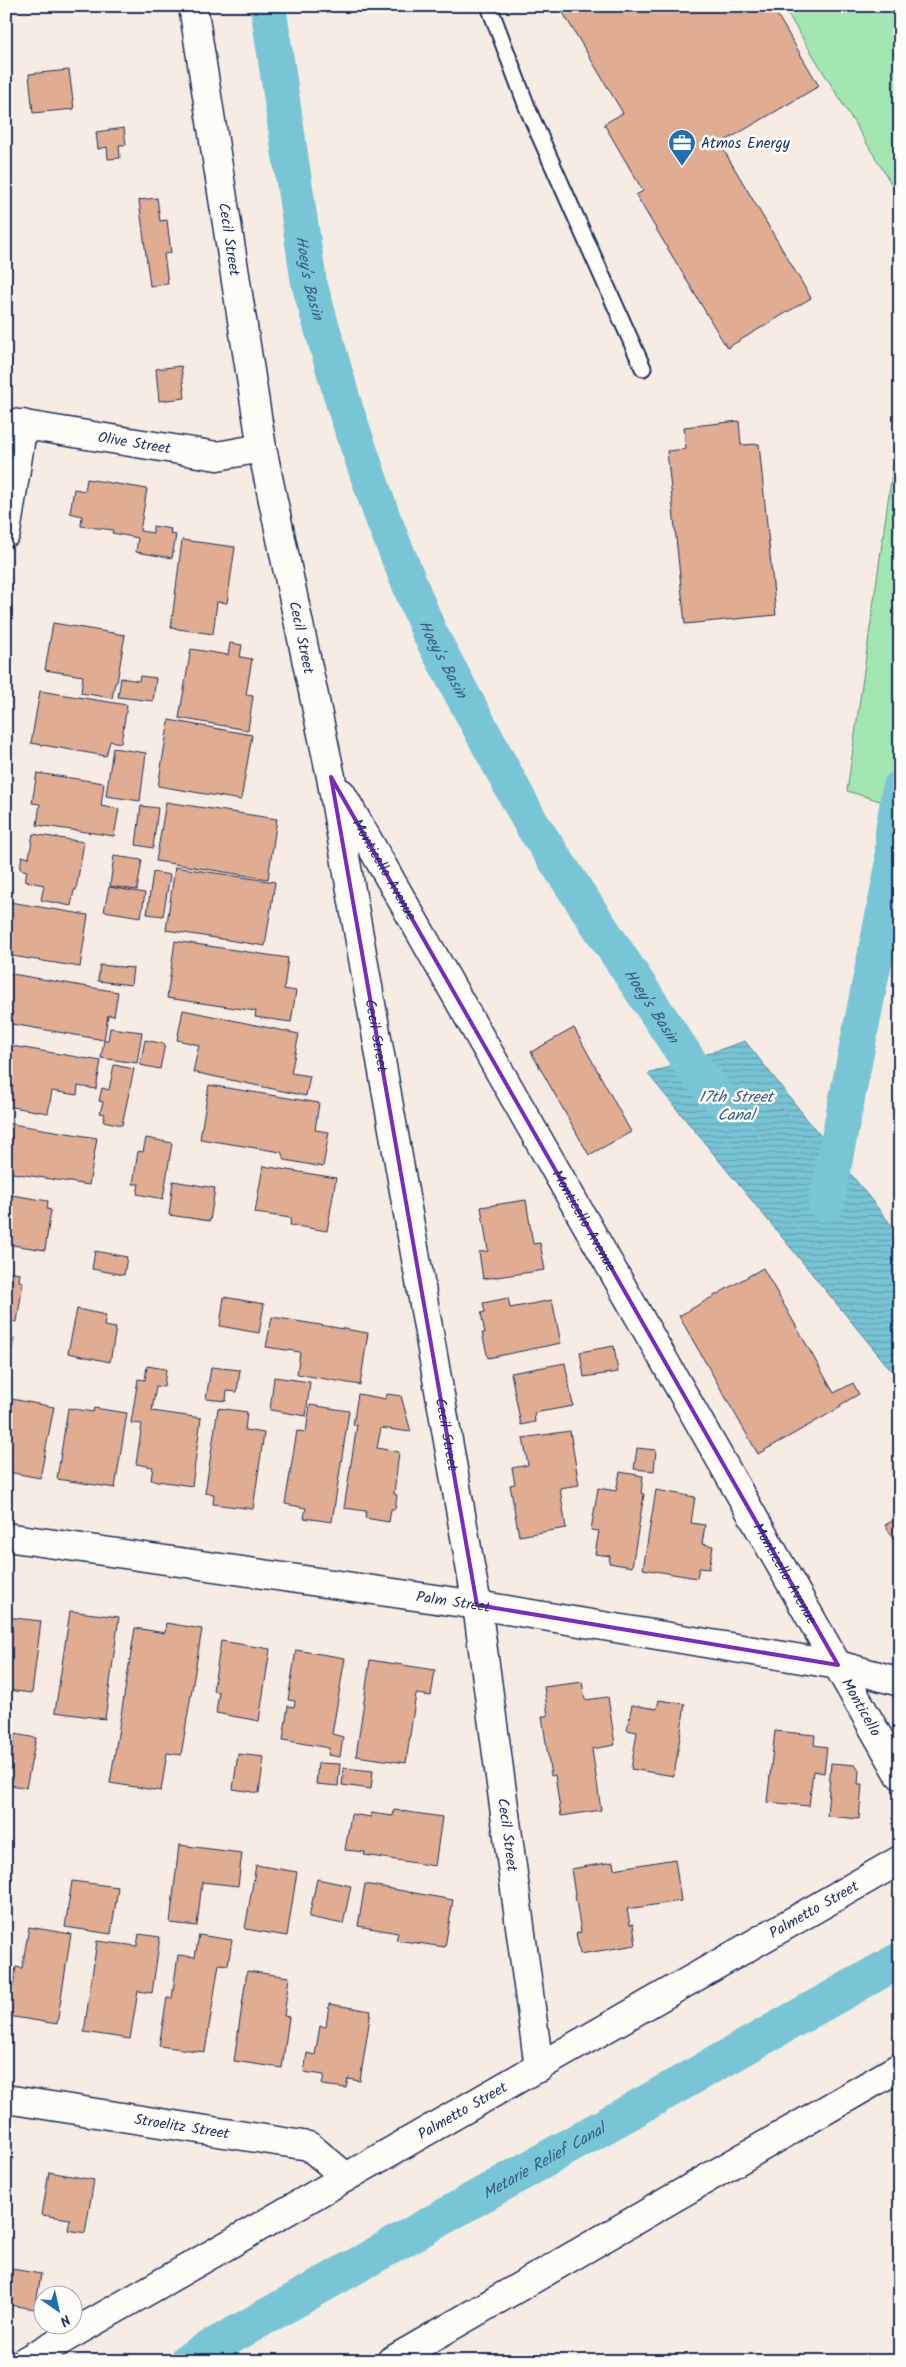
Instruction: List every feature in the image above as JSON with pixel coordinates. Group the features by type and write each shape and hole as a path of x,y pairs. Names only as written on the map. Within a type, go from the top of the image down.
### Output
{"street":[{"name":"Cecil Street","path":"193,6 262,448 331,777 477,1605 539,2068"},
{"name":"Olive Street","path":"15,423 217,456 262,448"},
{"path":"6,533 15,423"},
{"name":"Monticello Avenue","path":"331,777 838,1665"},
{"name":"Palm Street","path":"6,1537 477,1605 838,1665 900,1682"},
{"name":"Monticello","path":"838,1665 900,1775"},
{"name":"Palmetto Street","path":"25,2361 900,1860"},
{"path":"391,2361 900,2067"},
{"name":"Stroelitz Street","path":"6,2099 309,2146 346,2177"}],"lane":[{"path":"488,6 529,112 643,368"}],"highlighted area":[{"path":"331,777 838,1665 477,1605"}],"green space":[{"path":"783,6 900,6 900,198"},
{"path":"900,416 900,807 847,791"}],"water":[{"name":"17th Street Canal","path":"745,1041 900,1236 900,1381 648,1074"}],"building":[{"name":"Atmos Energy","path":"559,6 772,6 819,86 720,144 811,298 727,348 636,195 643,191 604,124 623,113"},
{"path":"69,70 74,109 33,113 29,74"},
{"path":"124,128 126,145 119,145 120,158 108,159 107,147 98,149 96,132"},
{"path":"157,198 160,221 167,220 171,253 164,254 168,284 150,286 139,200"},
{"path":"181,366 185,398 159,401 156,369"},
{"path":"739,421 741,445 759,444 776,615 685,624 667,451 686,449 684,427"},
{"path":"87,479 147,489 140,531 153,533 153,526 171,529 170,534 176,535 172,558 136,552 138,538 112,533 113,530 81,526 82,516 70,513 74,489 85,491"},
{"path":"182,540 235,547 227,603 217,602 213,634 171,628"},
{"path":"53,623 125,635 117,682 115,683 112,698 81,693 83,676 45,670"},
{"path":"230,643 242,645 240,657 252,659 246,695 253,696 248,730 179,718 191,649 228,655"},
{"path":"140,676 156,678 153,701 118,697 121,678 139,681"},
{"path":"40,691 127,705 121,743 110,741 106,756 31,743"},
{"path":"169,720 252,735 241,800 158,786"},
{"path":"113,748 146,753 140,801 106,796"},
{"path":"37,773 104,783 101,806 119,809 114,836 37,825 40,804 32,803"},
{"path":"166,802 277,819 268,879 156,861"},
{"path":"141,806 158,808 153,848 136,845"},
{"path":"33,834 84,842 76,890 74,890 71,906 41,900 44,885 25,881 27,871 20,869 22,856 29,858"},
{"path":"114,856 142,860 137,890 110,886"},
{"path":"175,867 275,882 265,946 166,930"},
{"path":"153,872 170,875 163,916 147,914"},
{"path":"109,887 145,893 141,917 104,911"},
{"path":"10,902 88,915 80,967 6,955 6,930"},
{"path":"175,941 288,958 284,989 296,991 291,1022 255,1017 256,1011 167,998"},
{"path":"100,965 133,968 131,985 98,981"},
{"path":"6,973 118,992 114,1016 108,1015 104,1040 6,1023"},
{"path":"183,1010 299,1034 291,1073 310,1076 306,1096 193,1072 199,1045 177,1040"},
{"path":"110,1028 142,1032 137,1063 101,1058 104,1040 108,1040"},
{"path":"574,1028 631,1132 589,1155 531,1052"},
{"path":"145,1040 165,1044 160,1069 140,1065"},
{"path":"6,1045 101,1061 96,1089 78,1086 77,1095 52,1091 48,1113 6,1106"},
{"path":"114,1065 134,1069 122,1125 103,1121 105,1114 100,1113 103,1102 99,1101 102,1088 109,1090"},
{"path":"209,1085 319,1103 315,1130 329,1132 323,1167 285,1160 281,1152 200,1139"},
{"path":"6,1123 97,1138 89,1185 6,1172"},
{"path":"146,1138 172,1143 163,1199 137,1194 139,1184 133,1184 138,1151 143,1152"},
{"path":"263,1166 336,1178 327,1231 290,1225 291,1218 255,1213"},
{"path":"173,1181 215,1188 210,1221 169,1215"},
{"path":"6,1194 48,1201 47,1209 51,1210 45,1250 6,1244"},
{"path":"526,1200 533,1244 540,1243 545,1270 483,1279 479,1252 488,1251 481,1207"},
{"path":"95,1251 127,1257 124,1275 92,1269"},
{"path":"763,1268 834,1393 853,1383 859,1394 840,1405 841,1407 758,1454 679,1316"},
{"path":"6,1271 20,1273 19,1281 23,1282 17,1322 6,1320"},
{"path":"224,1297 264,1304 259,1333 220,1326"},
{"path":"508,1298 510,1308 552,1300 561,1343 488,1358 482,1333 485,1333 481,1313 485,1312 483,1303"},
{"path":"77,1309 106,1315 104,1326 116,1328 110,1362 68,1353"},
{"path":"272,1317 368,1333 360,1385 297,1374 300,1352 266,1347"},
{"path":"6,1338 14,1339 7,1376 6,1376"},
{"path":"614,1346 618,1372 584,1377 580,1352"},
{"path":"565,1363 573,1406 534,1413 535,1422 521,1425 511,1373"},
{"path":"147,1366 166,1369 164,1387 156,1386 152,1411 201,1418 192,1486 151,1480 153,1467 136,1464 142,1424 131,1423 138,1379 145,1380"},
{"path":"211,1367 240,1370 237,1392 227,1391 226,1401 206,1399"},
{"path":"274,1377 310,1382 306,1416 270,1410"},
{"path":"358,1394 386,1399 387,1394 401,1396 411,1432 381,1428 377,1448 399,1452 394,1494 397,1495 395,1509 391,1509 389,1522 365,1518 366,1511 344,1508 357,1425 353,1425"},
{"path":"6,1398 54,1407 40,1478 8,1472 9,1465 6,1465"},
{"path":"310,1405 349,1411 332,1522 304,1518 306,1508 285,1504 297,1431 306,1432"},
{"path":"68,1408 93,1412 94,1408 127,1413 115,1488 57,1479"},
{"path":"218,1408 247,1412 245,1430 264,1433 253,1509 213,1504 214,1494 205,1493"},
{"path":"570,1431 579,1485 560,1488 566,1528 519,1536 510,1485 515,1484 512,1468 528,1465 523,1438"},
{"path":"637,1448 656,1450 654,1471 634,1469"},
{"path":"620,1472 643,1476 641,1493 644,1494 632,1567 609,1563 610,1556 595,1554 599,1531 591,1530 598,1488 616,1491"},
{"path":"656,1490 695,1497 691,1523 705,1525 702,1544 713,1546 709,1569 699,1568 697,1578 643,1569"},
{"path":"900,1517 900,1551 885,1525"},
{"path":"70,1611 119,1617 105,1719 55,1712"},
{"path":"6,1617 41,1621 32,1693 6,1690"},
{"path":"166,1623 202,1629 181,1755 167,1753 161,1791 110,1783 135,1628 165,1633"},
{"path":"221,1641 270,1649 259,1721 216,1713 219,1692 213,1691"},
{"path":"296,1650 345,1658 332,1734 343,1737 340,1757 328,1755 329,1748 283,1740 288,1706 294,1707 295,1701 288,1700"},
{"path":"370,1660 435,1670 431,1696 416,1694 406,1763 356,1756"},
{"path":"582,1682 585,1700 608,1697 615,1745 592,1749 601,1810 561,1816 555,1775 551,1776 542,1716 548,1716 544,1687"},
{"path":"659,1700 685,1704 674,1776 631,1769 637,1732 627,1730 632,1705 657,1709"},
{"path":"775,1731 815,1735 814,1745 827,1747 824,1773 813,1771 809,1806 767,1802"},
{"path":"15,1734 36,1738 26,1788 6,1784"},
{"path":"238,1754 264,1757 259,1793 233,1789"},
{"path":"318,1763 340,1764 338,1786 316,1784"},
{"path":"831,1763 855,1765 859,1771 858,1784 862,1784 859,1819 827,1816"},
{"path":"344,1768 373,1771 371,1789 342,1785"},
{"path":"394,1810 442,1817 435,1866 364,1855 365,1852 345,1850 351,1814 371,1817 371,1813 393,1816"},
{"path":"179,1845 242,1853 238,1886 202,1882 197,1926 170,1923"},
{"path":"675,1859 681,1901 627,1909 630,1925 633,1924 636,1945 580,1954 576,1933 581,1932 571,1869 613,1862 614,1869"},
{"path":"256,1865 297,1872 287,1936 245,1929"},
{"path":"317,1879 351,1886 343,1924 309,1917"},
{"path":"72,1881 118,1887 111,1934 65,1927"},
{"path":"365,1884 453,1900 445,1947 396,1940 398,1933 358,1926"},
{"path":"29,1927 71,1934 57,2024 8,2016 16,1967 22,1968"},
{"path":"139,1934 160,1937 152,1993 138,1991 130,2039 84,2032 97,1941 137,1946"},
{"path":"199,1935 232,1940 228,1965 219,1964 205,2052 159,2046 167,1998 172,1998 178,1955 195,1957"},
{"path":"247,1971 289,1977 284,2016 289,2017 282,2068 234,2061"},
{"path":"329,2004 371,2011 360,2081 348,2079 346,2088 322,2085 324,2075 304,2072 307,2053 315,2055 320,2026 326,2027"},
{"path":"6,2158 13,2159 6,2200"},
{"path":"49,2172 94,2180 85,2233 68,2230 70,2219 42,2215"},
{"path":"6,2268 41,2274 39,2284 32,2284 32,2309 9,2305 6,2322"}],"waterway":[{"name":"Hoey's Basin","path":"268,6 309,283 345,408 382,516 429,632 531,823 690,1063 720,1099"},
{"path":"826,1204 893,866 893,832 900,788"},
{"name":"Metarie Relief Canal","path":"187,2361 900,1960"}],"place":[{"name":"Atmos Energy","path":"682,167"}]}
